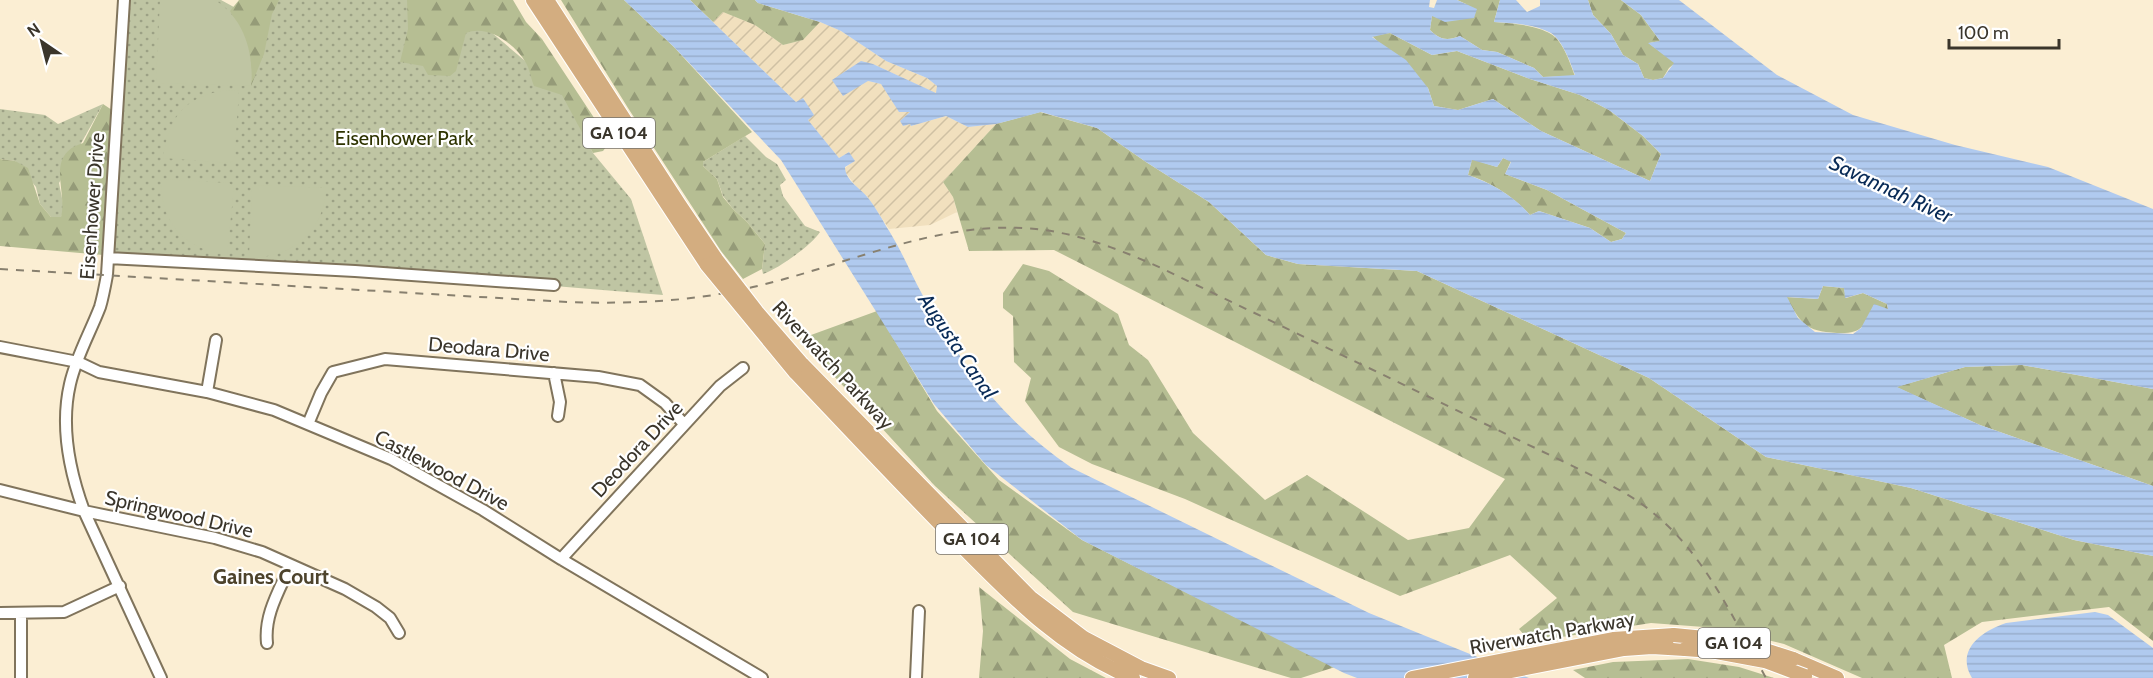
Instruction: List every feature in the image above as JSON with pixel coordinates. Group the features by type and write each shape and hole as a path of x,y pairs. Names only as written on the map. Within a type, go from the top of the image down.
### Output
{"main road":[{"name":"Riverwatch Parkway","path":"533,0 712,262 798,368 924,507 1036,619 1095,659 1133,678"},
{"name":"Riverwatch Parkway","path":"547,0 679,204 712,262"},
{"name":"Riverwatch Parkway","path":"798,368 1030,597 1084,639 1141,668 1169,678"},
{"name":"Riverwatch Parkway","path":"1412,678 1613,639 1674,635 1753,646 1794,659 1837,678"},
{"name":"Riverwatch Parkway","path":"1475,678 1590,655 1652,647 1711,651 1764,661 1807,677"}],"street":[{"name":"Eisenhower Drive","path":"124,0 107,275 100,305 70,385 67,410 67,449 75,487 84,511 161,678"},
{"path":"108,258 355,271 554,285"},
{"path":"207,392 216,340"},
{"name":"Castlewood Drive","path":"0,347 78,362 99,372 207,392 274,410 391,459 483,510 762,678"},
{"name":"Deodara Drive","path":"308,424 333,372 385,358 598,377 640,385 665,403 684,424"},
{"name":"Deodora Drive","path":"561,559 720,386 743,368"},
{"path":"554,373 560,402 558,416"},
{"name":"Springwood Drive","path":"0,490 84,511 215,538 262,552 345,590 376,607 390,618 399,633"},
{"path":"267,643 266,629 272,606 290,566"},
{"path":"0,613 64,612 120,586"},
{"path":"916,678 918,611"},
{"path":"21,613 21,678"}],"shaded area":[{"path":"723,12 755,25 783,45 803,40 820,22 841,31 886,61 927,78 937,86 937,94 873,64 868,81 881,84 904,111 911,112 905,125 910,124 911,126 946,116 968,127 996,124 943,182 953,197 957,212 930,225 889,229 867,196 859,190 845,172 845,168 854,161 849,152 839,158 807,119 804,98 796,102 713,22"}],"green space":[{"name":"Eisenhower Park","path":"118,0 221,0 243,12 259,0 453,0 562,92 593,153 631,199 663,295 530,284 108,258"},
{"path":"160,0 215,0 225,8 240,27 249,50 251,86 156,83"},
{"path":"239,0 279,0 272,14 264,54 251,86 249,56 230,11"},
{"path":"407,0 513,0 526,22 542,39 610,142 603,151 593,153 562,95 534,86 521,56 508,43 492,34 483,31 466,33 456,71 450,76 428,75 423,66 400,62 408,29"},
{"path":"561,0 624,0 674,47 752,132 703,162 703,166 717,179 723,197 765,244 762,269 743,279 721,251"},
{"path":"690,0 755,0 758,3 820,22 803,40 783,45 755,25 723,12 713,22"},
{"path":"1457,0 1500,0 1494,22 1531,27 1551,34 1563,47 1575,76 1543,77 1534,68 1497,52 1482,50 1460,36 1451,39 1440,38 1430,30 1432,15 1466,4"},
{"path":"1588,0 1621,0 1641,15 1660,41 1649,43 1675,63 1663,78 1653,80 1644,78 1638,64 1623,55 1611,34 1593,15"},
{"path":"1390,33 1432,55 1457,51 1580,95 1609,110 1643,136 1661,154 1650,181 1541,131 1493,99 1458,110 1434,106 1428,88 1372,36"},
{"path":"225,90 239,91 234,160 230,163 163,158 169,131 180,112 198,98"},
{"path":"103,104 59,183 64,208 61,218 51,217 40,204 36,187 15,161 0,159 0,109 45,115 58,124"},
{"path":"103,104 112,110 103,255 0,246 0,159 15,161 28,168 40,204 51,217 61,217 60,175 64,156 71,149 83,143"},
{"path":"1040,112 1097,128 1209,202 1266,255 1298,264 1417,271 1649,378 1766,457 1911,488 2074,540 2153,556 2153,641 2109,607 1982,622 1944,645 1952,678 1862,678 1784,644 1717,628 1651,623 1530,642 1519,629 1557,598 1510,555 1400,596 1185,499 1092,464 1059,447 1025,401 1031,378 1014,362 1013,316 1003,308 1003,293 1023,264 1049,271 1118,314 1129,345 1148,360 1193,433 1265,500 1307,475 1408,540 1469,528 1505,479 1054,250 969,251 953,197 943,182 996,124"},
{"path":"745,136 766,157 777,164 786,180 780,185 783,196 805,226 820,232 794,256 763,274 765,244 733,209 723,196 717,179 703,166 703,162"},
{"path":"1503,158 1511,161 1505,174 1547,190 1626,233 1622,239 1611,242 1590,228 1539,211 1530,215 1502,191 1468,175 1472,159 1497,167"},
{"path":"161,179 229,183 234,187 227,255 198,247 178,231 170,221 165,209"},
{"path":"256,185 326,188 319,218 303,240 292,248 265,256 249,257 252,188"},
{"path":"1823,286 1844,288 1846,298 1863,293 1887,304 1888,310 1874,305 1861,328 1852,332 1826,332 1811,328 1800,320 1786,297 1818,299"},
{"path":"877,311 937,411 999,480 1082,540 1335,667 1301,678 1291,678 1073,612 935,486 800,339"},
{"path":"2022,365 2153,389 2153,486 1980,425 1896,387 1965,367"},
{"path":"979,587 1070,659 1106,678 979,678 983,631"},
{"path":"1688,659 1739,667 1774,678 1585,678 1573,670 1613,662"}],"water":[{"path":"624,0 690,0 796,102 803,98 814,115 808,120 839,158 849,152 855,161 845,167 848,176 878,212 952,345 986,391 1005,412 1048,451 1072,468 1369,613 1529,678 1357,678 1082,540 986,465 934,404 781,160 674,47"},
{"name":"Savannah River","path":"755,0 1430,0 1429,7 1434,8 1437,0 1457,0 1477,9 1474,18 1445,22 1432,16 1430,30 1444,39 1460,36 1482,50 1497,52 1534,68 1543,77 1575,75 1563,46 1545,30 1494,22 1500,0 1516,0 1527,12 1540,6 1540,0 1588,0 1593,15 1611,34 1623,55 1638,64 1644,78 1653,80 1663,78 1674,63 1648,43 1660,41 1641,15 1621,0 1679,0 1777,75 1853,115 1955,145 2048,167 2153,209 2153,389 2022,365 1965,367 1897,387 1980,425 2153,486 2153,556 2074,540 1911,488 1766,457 1649,378 1417,271 1298,264 1266,255 1209,202 1097,128 1041,112 996,124 968,127 946,116 911,126 910,124 903,126 900,121 910,112 899,112 881,84 868,81 843,96 832,80 861,61 873,64 936,93 937,86 927,78 886,61 841,31 820,22 758,3","holes":["1390,33 1432,55 1457,51 1580,95 1609,110 1643,136 1661,154 1650,181 1541,131 1493,99 1458,110 1434,106 1428,88 1406,60 1372,37","1503,158 1511,162 1505,174 1547,190 1626,233 1622,239 1611,242 1590,228 1539,211 1530,215 1502,191 1468,175 1472,160 1497,167","1823,286 1844,288 1845,298 1863,293 1887,304 1888,309 1874,304 1861,328 1853,334 1815,332 1798,318 1787,297 1818,299"]},
{"path":"2095,612 2108,615 2153,648 2153,678 1972,678 1967,659 1969,650 1988,631 2006,623"}],"railway":[{"path":"0,269 614,303 684,299 730,292 788,278 893,246 964,231 1000,228 1053,231 1116,249 1161,268 1585,472 1636,500 1671,529 1703,568 1730,611 1766,678"}],"district":[{"name":"Gaines Court","path":"271,576"}],"water label":[{"name":"Augusta Canal","path":"958,346"}]}
